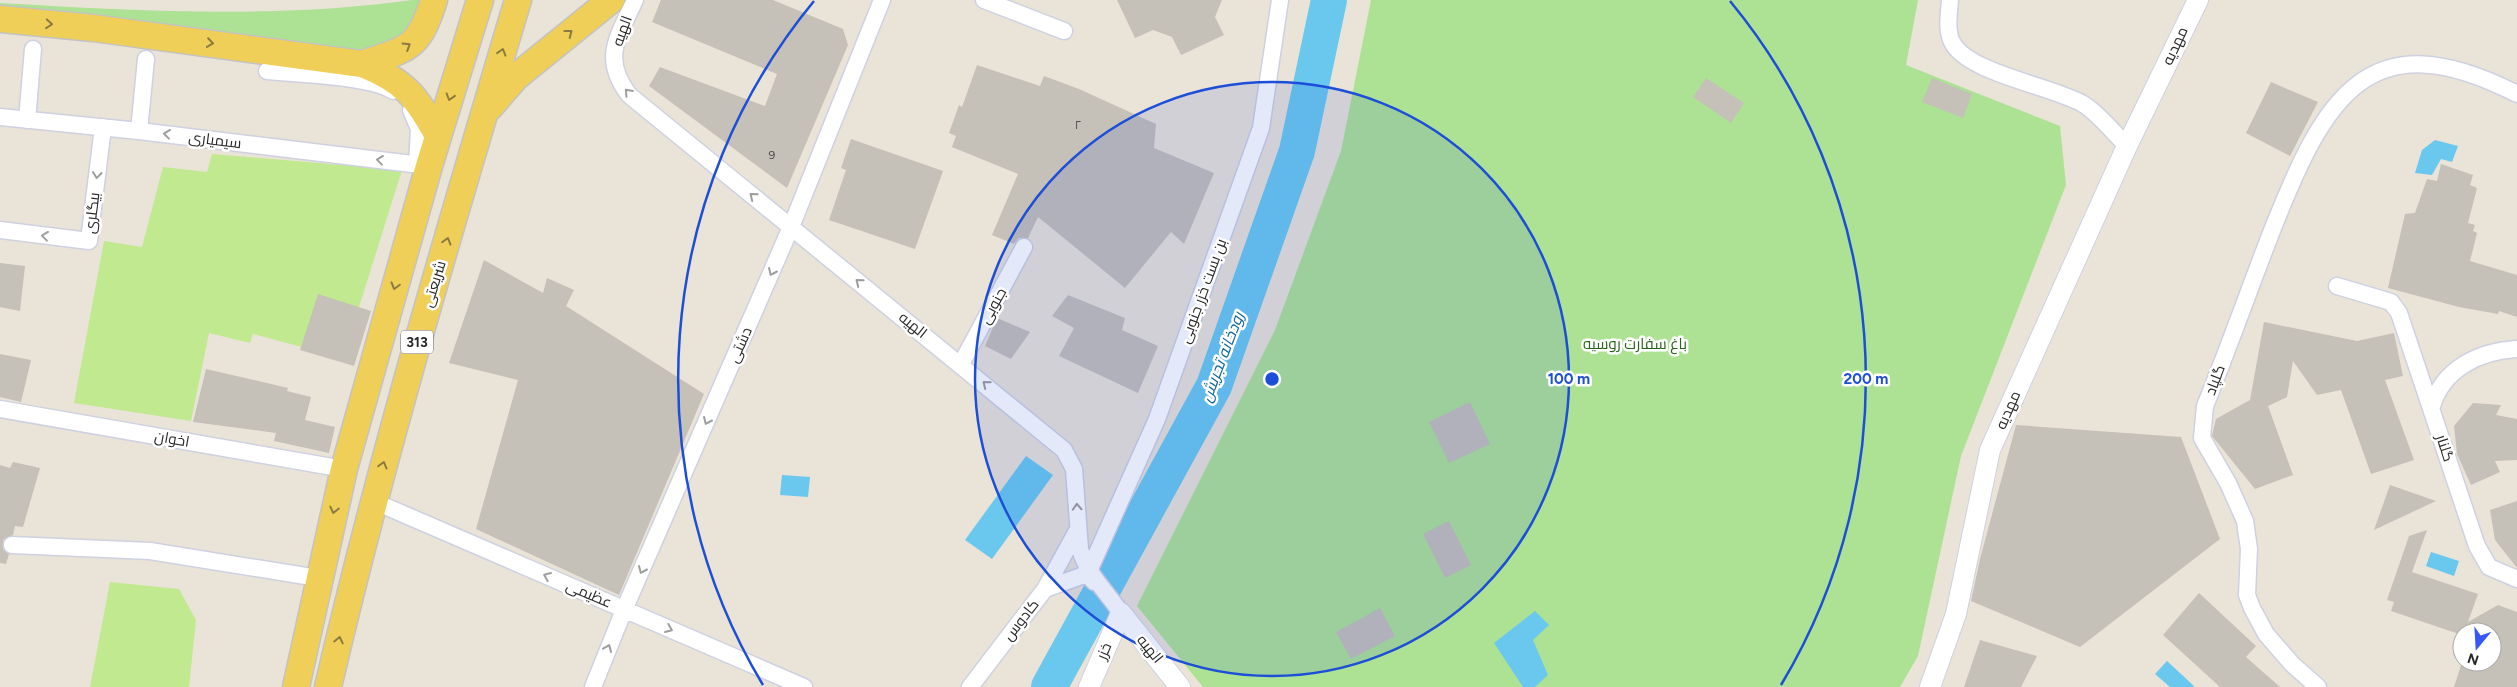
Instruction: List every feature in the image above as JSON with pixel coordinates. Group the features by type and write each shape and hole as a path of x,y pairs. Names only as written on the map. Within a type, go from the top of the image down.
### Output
{"main road":[{"path":"362,64 403,50 415,42 426,27 434,0"},
{"name":"313","path":"296,687 318,578 344,469 423,165 438,136 480,0"},
{"name":"شریعتی","path":"328,687 373,501 518,0"},
{"path":"484,115 516,77 611,0"},
{"path":"0,19 93,28 362,64 387,73 408,89 438,136"}],"street":[{"name":"الهیه","path":"635,0 614,49 614,67 619,82 629,95 961,364 1064,450 1074,469 1080,549 1088,572 1180,687"},
{"name":"دشتی","path":"593,687 624,610 791,227 882,0"},
{"path":"984,0 1064,31"},
{"name":"بن بست خزر جنوبی","path":"1088,572 1157,419 1261,128 1280,0"},
{"path":"1950,0 1948,22 1952,42 1962,54 1977,64 2001,74 2083,104 2127,146"},
{"name":"مهدیه","path":"1930,687 1956,614 1990,450 2127,146 2198,0"},
{"path":"28,120 33,49"},
{"path":"138,131 146,60"},
{"name":"گلپاد","path":"2318,687 2292,664 2266,634 2252,608 2247,595 2249,549 2245,521 2228,483 2202,438 2202,418 2205,406 2295,172 2329,112 2356,86 2370,77 2388,69 2426,63 2480,77 2517,93"},
{"path":"268,71 362,81 386,86 403,98 415,116 419,129 423,165"},
{"name":"سیمیاری","path":"0,117 103,127 423,165"},
{"name":"بیگلری","path":"0,230 89,241 103,127"},
{"name":"جنوبی","path":"961,364 1024,247"},
{"name":"گلنار","path":"2336,286 2391,302 2400,313 2483,558 2489,567 2517,579"},
{"path":"2432,406 2436,392 2444,380 2455,370 2494,352 2517,349"},
{"name":"اخوان","path":"0,409 344,469"},
{"name":"عظیمی","path":"373,501 804,687"},
{"path":"1045,589 1078,529"},
{"path":"12,545 150,551 318,578"},
{"name":"کادوس","path":"970,687 1045,589 1088,572"},
{"name":"خزر","path":"1089,687 1121,614"}],"green space":[{"path":"424,0 415,26 405,36 395,42 373,48 339,50 0,5 0,3 206,12 310,10"},
{"name":"باغ سفارت روسیه","path":"1371,0 1918,0 1906,65 2060,126 2066,185 1961,456 1918,656 1900,687 1203,687 1137,606 1275,330 1341,151"},
{"path":"212,154 402,170 343,358 253,334 250,343 209,333 191,421 74,403 104,241 142,247 163,167 207,172"},
{"path":"110,582 179,589 196,620 189,687 90,687"}],"water":[{"path":"2435,140 2458,146 2452,162 2441,159 2432,175 2415,173 2422,150"},
{"path":"1026,456 1053,475 992,559 965,540"},
{"path":"782,475 810,477 808,497 780,495"},
{"path":"2431,552 2459,561 2454,576 2426,566"},
{"path":"1535,611 1549,625 1533,640 1548,675 1535,687 1523,687 1494,643"},
{"path":"2167,661 2194,686 2170,687 2155,674"}],"building":[{"path":"661,0 773,0 843,29 848,45 787,188 649,86 660,67 765,106 777,74 652,22"},
{"path":"1117,0 1222,0 1215,17 1224,35 1181,55 1172,37 1153,30 1135,38"},
{"path":"977,65 1040,86 1044,76 1079,89 1156,124 1154,148 1214,173 1184,244 1171,232 1125,288 1038,217 1028,238 1019,238 1014,244 992,235 1018,174 952,147 956,136 949,133 959,105 962,107"},
{"path":"1706,78 1744,103 1731,123 1693,97"},
{"path":"1932,78 1972,94 1963,118 1922,102"},
{"path":"2271,82 2318,102 2290,156 2246,133"},
{"path":"851,139 943,171 915,249 829,220 846,170 841,168"},
{"path":"2441,164 2473,175 2470,185 2477,188 2468,223 2475,225 2473,231 2477,233 2470,261 2517,275 2517,317 2499,311 2498,314 2459,307 2388,288 2405,214 2415,213 2427,179 2437,181"},
{"path":"484,260 543,293 547,278 574,290 566,306 704,394 619,595 476,529 518,380 449,363"},
{"path":"0,263 25,266 20,311 0,307"},
{"path":"318,294 371,311 354,366 300,350"},
{"path":"1068,295 1125,318 1122,330 1158,346 1138,393 1059,356 1074,328 1052,316"},
{"path":"997,318 1030,332 1011,359 985,346"},
{"path":"2264,322 2357,341 2394,333 2403,376 2385,380 2414,460 2371,474 2341,390 2317,395 2293,361 2287,397 2268,406 2293,475 2255,489 2212,436 2216,419 2250,400"},
{"path":"0,354 31,360 21,402 0,397"},
{"path":"206,369 288,388 287,391 311,397 305,420 335,427 329,453 274,441 276,433 193,422"},
{"path":"1470,402 1490,444 1449,463 1429,422"},
{"path":"2473,403 2501,405 2496,415 2517,419 2517,460 2495,461 2500,472 2471,485 2457,454 2454,426"},
{"path":"2016,425 2181,437 2220,539 2080,647 1971,601 1980,559"},
{"path":"13,462 40,468 23,527 15,526 13,535 3,540 3,549 9,554 6,564 0,563 0,465 10,468"},
{"path":"2390,485 2436,501 2374,530"},
{"path":"2517,501 2517,568 2495,540 2490,510"},
{"path":"1449,521 1471,565 1445,578 1423,534"},
{"path":"2427,530 2412,572 2478,594 2468,622 2452,622 2452,632 2391,611 2394,602 2387,600 2409,536"},
{"path":"2199,593 2256,646 2246,657 2280,687 2220,687 2163,635"},
{"path":"2498,605 2517,612 2517,687 2454,687 2459,672 2502,672 2502,622 2468,622"},
{"path":"1380,608 1395,636 1351,659 1336,632"},
{"path":"1980,640 2037,656 2021,687 1964,687"}],"waterway":[{"name":"رودخانه تجریش","path":"1049,687 1214,386 1297,151 1329,0"}]}
